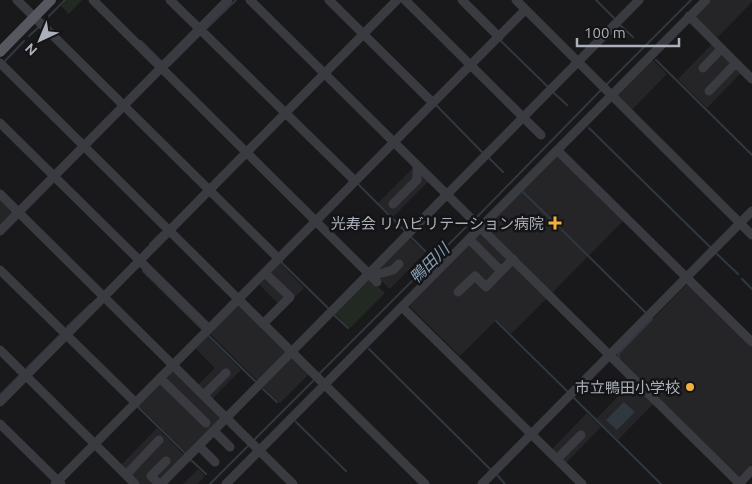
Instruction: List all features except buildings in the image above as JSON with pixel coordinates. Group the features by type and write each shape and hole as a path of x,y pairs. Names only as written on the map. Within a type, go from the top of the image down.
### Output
{"main road":[{"path":"0,52 51,0"}],"street":[{"path":"17,0 279,259"},
{"path":"93,0 372,277"},
{"path":"170,0 355,182"},
{"path":"0,231 228,0"},
{"path":"250,0 740,484 752,470"},
{"path":"330,0 433,103"},
{"path":"0,402 397,0"},
{"path":"405,0 541,135"},
{"path":"462,0 499,36"},
{"path":"516,0 752,234"},
{"path":"166,461 151,476 160,484 291,352 372,277 446,195 639,0"},
{"path":"226,484 324,383 469,239 479,226 557,150 610,93 706,0"},
{"path":"0,424 58,483 525,10"},
{"path":"689,16 752,79"},
{"path":"703,68 721,49"},
{"path":"0,64 425,484"},
{"path":"709,91 736,64"},
{"path":"0,123 208,329"},
{"path":"557,150 752,342"},
{"path":"393,204 417,180 417,166"},
{"path":"0,194 293,484"},
{"path":"482,484 752,211"},
{"path":"469,239 501,271"},
{"path":"458,292 475,276 486,287 513,259"},
{"path":"372,277 393,270 399,264"},
{"path":"0,270 136,403"},
{"path":"263,324 290,297 265,273"},
{"path":"402,307 582,484"},
{"path":"0,350 135,484"},
{"path":"204,395 226,373"},
{"path":"160,378 206,424"},
{"path":"214,431 230,447"},
{"path":"557,459 580,435"},
{"path":"126,474 159,440"},
{"path":"199,446 215,462"}],"shaded area":[{"path":"67,0 82,0 69,14 61,6"},
{"path":"711,0 752,0 752,2 717,38 695,16"},
{"path":"712,44 741,73 707,108 678,79"},
{"path":"652,59 667,74 631,111 616,96"},
{"name":"光寿会 リハビリテーション病院","path":"558,154 624,220 552,293 486,227"},
{"path":"415,166 429,181 393,217 378,203"},
{"path":"0,199 13,212 0,224"},
{"path":"478,234 482,234 547,298 511,334 496,320 460,356 408,305"},
{"path":"409,238 425,253 390,289 378,278 376,272"},
{"path":"279,262 304,288 268,324 278,304 258,283"},
{"path":"370,279 385,293 350,328 334,313"},
{"name":"市立鴨田小学校","path":"686,285 690,285 752,346 752,464 740,476 659,398 618,440 596,419 637,377 618,358 618,354"},
{"path":"236,304 285,350 285,353 258,381 208,332"},
{"path":"206,335 241,370 212,399 198,385 215,368 194,347"},
{"path":"290,357 294,358 310,373 280,403 262,386"},
{"path":"171,370 175,370 221,419 187,453 137,404"},
{"path":"624,402 635,412 617,430 606,420"},
{"path":"587,413 601,427 566,463 552,449"},
{"path":"157,428 185,456 157,484 140,484 121,465"},
{"path":"198,469 205,476 198,484 183,484"}],"waterway":[{"path":"44,21 65,0"},
{"path":"207,28 236,0"},
{"path":"596,0 615,19"},
{"name":"鴨田川","path":"606,85 691,0"},
{"path":"620,25 633,37"},
{"path":"29,36 40,26"},
{"path":"169,66 200,35"},
{"path":"500,40 548,87"},
{"path":"5,61 24,41"},
{"path":"141,41 162,62"},
{"path":"656,60 752,155"},
{"name":"鴨田川","path":"475,219 601,90"},
{"path":"554,93 567,105"},
{"path":"436,105 483,153"},
{"path":"589,128 710,247"},
{"path":"489,158 503,172"},
{"path":"358,184 405,231"},
{"path":"523,192 560,228"},
{"name":"鴨田川","path":"319,374 471,222"},
{"path":"562,230 645,312"},
{"path":"150,244 162,232"},
{"path":"411,237 425,251"},
{"path":"716,253 738,274"},
{"path":"281,262 329,309"},
{"path":"143,271 202,329"},
{"path":"742,279 752,289"},
{"path":"67,327 91,304"},
{"path":"334,315 348,328"},
{"path":"619,359 618,354 652,319"},
{"path":"496,321 567,391"},
{"path":"27,368 59,336"},
{"path":"209,336 255,381"},
{"path":"369,349 490,469"},
{"path":"0,395 19,376"},
{"name":"鴨田川","path":"254,440 314,380"},
{"path":"263,389 277,402"},
{"path":"574,398 661,484"},
{"path":"138,407 186,454"},
{"path":"296,422 346,471"},
{"name":"鴨田川","path":"210,484 249,445"},
{"path":"191,460 206,474"},
{"path":"497,475 505,484"}],"place":[{"name":"光寿会 リハビリテーション病院","path":"555,223"},
{"name":"市立鴨田小学校","path":"690,387"}]}
